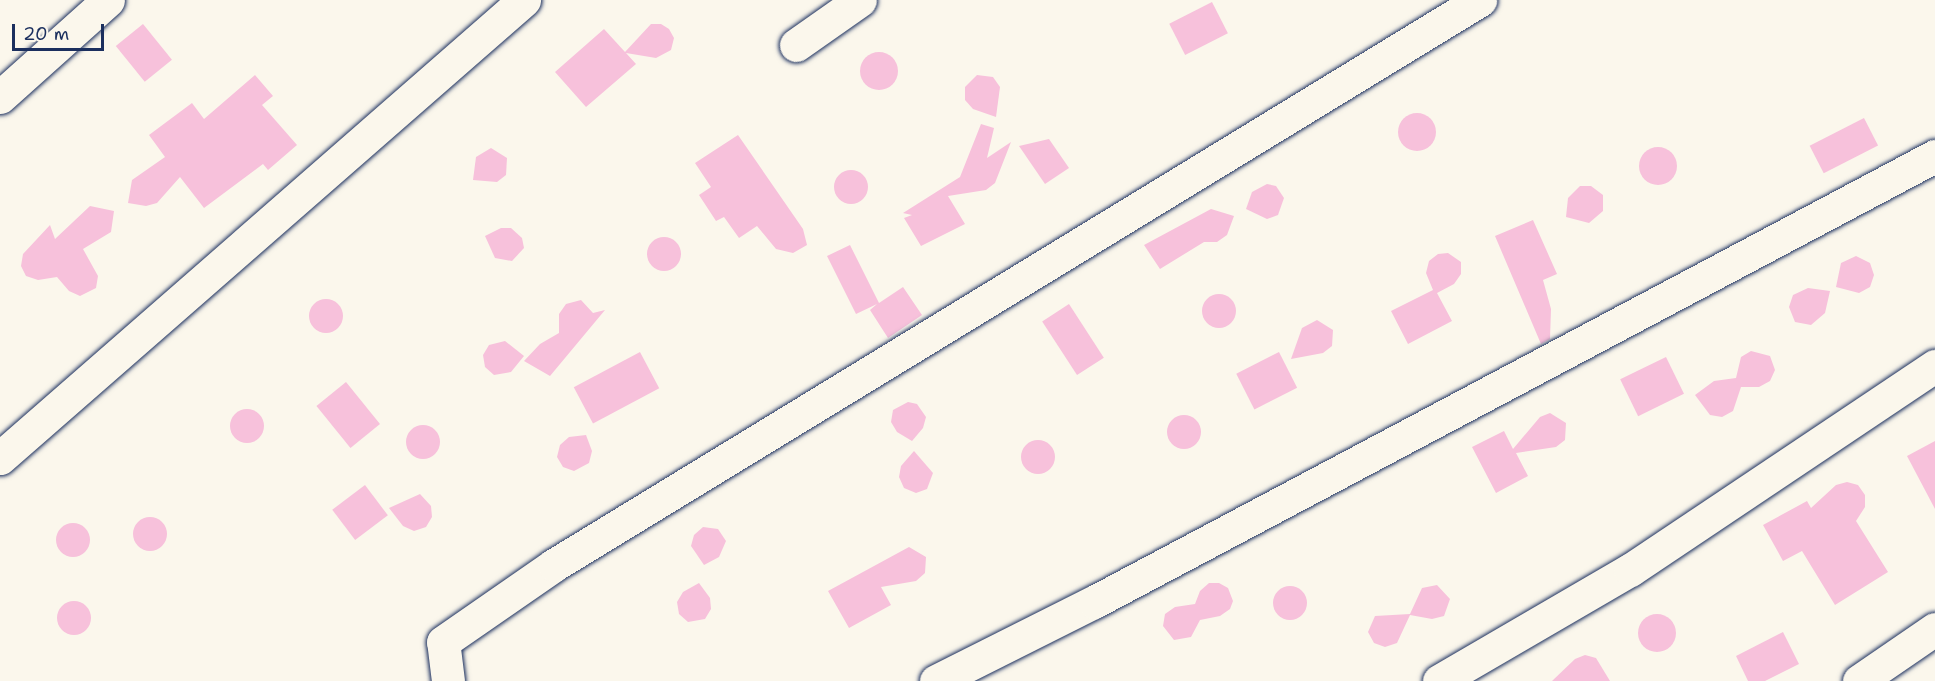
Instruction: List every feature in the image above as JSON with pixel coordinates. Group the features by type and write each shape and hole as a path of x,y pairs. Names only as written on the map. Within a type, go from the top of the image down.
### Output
{"street":[{"path":"0,97 108,0"},
{"path":"0,458 524,0"},
{"path":"796,45 860,0"},
{"path":"448,681 443,642 554,565 1480,0"},
{"path":"936,681 1209,542 1935,156"},
{"path":"1439,681 1630,570 1935,366"},
{"path":"1858,681 1935,629"}],"building":[{"path":"1212,2 1228,33 1185,55 1169,24"},
{"path":"143,24 172,60 145,82 116,46"},
{"path":"651,24 661,24 669,29 674,38 671,50 656,58 626,53 636,64 586,107 555,72 604,29 625,52"},
{"path":"879,52 892,58 898,71 892,84 879,90 866,84 860,71 866,58"},
{"path":"255,75 273,96 262,105 297,145 268,170 263,164 204,208 180,177 157,203 146,206 128,203 132,180 165,157 149,135 192,103 204,119"},
{"path":"977,75 993,77 1000,87 996,117 973,109 965,100 965,87"},
{"path":"1417,113 1430,119 1436,132 1430,145 1417,151 1404,145 1398,132 1404,119"},
{"path":"1864,118 1878,146 1824,173 1810,146"},
{"path":"981,124 994,128 987,158 1011,142 995,183 986,190 948,196 965,224 921,246 904,218 912,215 903,213 960,177"},
{"path":"738,135 803,229 807,245 793,253 776,249 757,226 739,238 724,217 716,221 699,195 711,187 695,163"},
{"path":"1049,139 1069,168 1045,184 1019,146"},
{"path":"1658,147 1671,153 1677,166 1671,179 1658,185 1645,179 1639,166 1645,153"},
{"path":"491,148 507,158 506,175 497,182 473,180 476,157"},
{"path":"851,170 863,175 868,187 863,199 851,204 839,199 834,187 839,175"},
{"path":"1267,184 1276,186 1284,198 1278,215 1267,219 1246,209 1252,192"},
{"path":"1580,186 1591,186 1603,195 1603,211 1589,223 1566,217 1568,198"},
{"path":"90,206 114,211 111,232 83,249 98,276 96,288 80,296 69,291 57,277 38,280 26,276 21,266 23,254 50,225 55,239"},
{"path":"1211,209 1234,216 1227,235 1217,242 1204,242 1160,269 1144,245"},
{"path":"1533,220 1557,274 1543,280 1551,309 1550,339 1541,344 1495,236"},
{"path":"501,228 511,228 522,238 524,248 512,261 495,258 485,236"},
{"path":"664,237 676,242 681,254 676,266 664,271 652,266 647,254 652,242"},
{"path":"850,245 879,303 903,287 922,315 888,338 870,310 877,304 856,314 827,256"},
{"path":"1448,253 1461,262 1461,274 1454,284 1437,293 1452,321 1408,344 1391,311 1433,290 1426,273 1429,261 1438,254"},
{"path":"1856,256 1870,263 1874,275 1870,287 1859,293 1836,287 1841,263"},
{"path":"1808,288 1830,291 1825,313 1811,325 1795,322 1789,307 1793,295"},
{"path":"1219,294 1231,299 1236,311 1231,323 1219,328 1207,323 1202,311 1207,299"},
{"path":"326,299 338,304 343,316 338,328 326,333 314,328 309,316 314,304"},
{"path":"581,300 593,313 605,310 550,376 524,361 540,344 559,333 559,314 566,304"},
{"path":"1069,304 1104,358 1077,375 1042,321"},
{"path":"1317,320 1333,330 1332,346 1323,353 1291,359 1302,328"},
{"path":"505,341 524,356 511,372 494,375 485,367 483,355 489,345"},
{"path":"1751,351 1770,356 1775,370 1770,381 1759,387 1741,387 1733,411 1722,417 1710,415 1695,395 1714,381 1736,378 1741,357"},
{"path":"640,352 659,388 593,423 574,387"},
{"path":"1279,352 1297,388 1254,409 1236,374"},
{"path":"1666,357 1684,394 1638,416 1620,379"},
{"path":"346,382 380,424 350,448 316,406"},
{"path":"908,402 917,404 926,417 923,428 912,441 897,432 891,422 893,410"},
{"path":"247,409 259,414 264,426 259,438 247,443 235,438 230,426 235,414"},
{"path":"1550,413 1566,423 1565,440 1556,447 1516,453 1528,476 1496,493 1472,447 1504,431 1513,449 1540,417"},
{"path":"1184,415 1196,420 1201,432 1196,444 1184,449 1172,444 1167,432 1172,420"},
{"path":"423,425 435,430 440,442 435,454 423,459 411,454 406,442 411,430"},
{"path":"586,435 592,451 589,463 574,471 563,467 557,457 560,445 569,437"},
{"path":"1038,440 1050,445 1055,457 1050,469 1038,474 1026,469 1021,457 1026,445"},
{"path":"1935,441 1935,509 1907,456"},
{"path":"914,451 933,473 927,489 916,493 904,488 899,477 901,466"},
{"path":"1847,482 1858,485 1865,495 1865,507 1856,521 1888,572 1835,605 1802,551 1783,561 1763,525 1807,501 1811,508 1836,485"},
{"path":"365,485 388,515 355,540 332,510"},
{"path":"420,494 431,506 432,517 426,527 414,531 403,526 389,508"},
{"path":"150,517 162,522 167,534 162,546 150,551 138,546 133,534 138,522"},
{"path":"73,523 85,528 90,540 85,552 73,557 61,552 56,540 61,528"},
{"path":"703,527 718,529 726,541 719,557 704,565 691,546 694,535"},
{"path":"909,547 926,557 925,573 916,581 881,587 891,605 849,628 828,591"},
{"path":"699,583 710,598 711,609 705,619 688,622 679,614 677,602 683,592"},
{"path":"1209,583 1219,583 1228,588 1233,601 1230,609 1220,616 1200,620 1191,637 1174,640 1163,626 1165,614 1175,607 1195,604 1200,591"},
{"path":"1437,585 1450,599 1444,616 1432,619 1410,615 1397,643 1385,647 1374,643 1368,632 1375,616 1410,614 1422,588"},
{"path":"1290,586 1302,591 1307,603 1302,615 1290,620 1278,615 1273,603 1278,591"},
{"path":"74,601 86,606 91,618 86,630 74,635 62,630 57,618 62,606"},
{"path":"1657,614 1670,620 1676,633 1670,646 1657,652 1644,646 1638,633 1644,620"},
{"path":"1783,632 1799,664 1765,681 1748,681 1736,656"},
{"path":"1585,655 1596,658 1610,681 1552,681 1575,659"}]}
